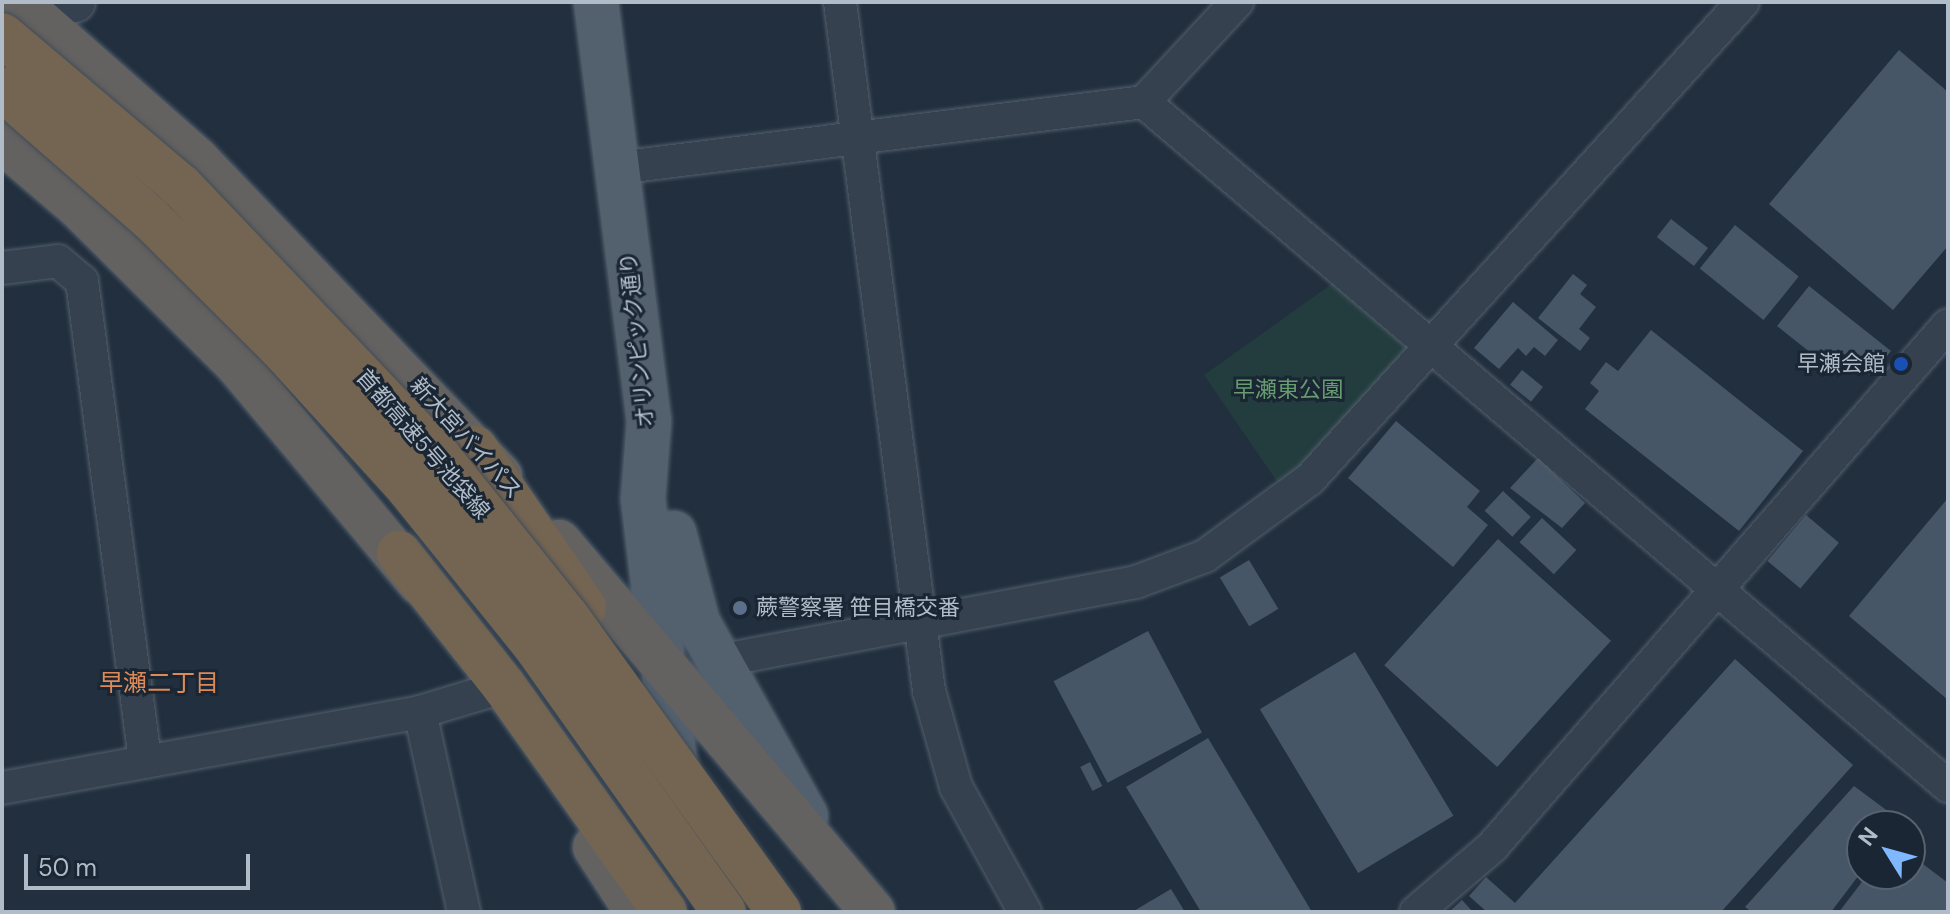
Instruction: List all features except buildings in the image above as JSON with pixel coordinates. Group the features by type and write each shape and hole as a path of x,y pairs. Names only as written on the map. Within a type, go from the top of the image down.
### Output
{"highway":[{"name":"新大宮バイパス","path":"11,12 197,160 475,448 824,848 873,912"},
{"name":"首都高速5号池袋線","path":"11,12 439,457 577,630 779,912"},
{"name":"首都高速5号池袋線","path":"2,89 161,229 280,347 409,489 533,643 724,912"},
{"path":"2,141 77,205 237,364 399,553 665,912"},
{"path":"475,448 584,607 806,912"},
{"path":"499,688 637,912"}],"main road":[{"name":"オリンピック通り","path":"596,2 649,421 643,499 660,659 684,824 712,912"},
{"path":"649,421 669,492 688,601 718,661 824,848"}],"street":[{"path":"11,12 75,2"},
{"path":"840,2 929,691 956,787 1025,912"},
{"path":"617,168 1144,102 1237,2"},
{"path":"718,661 1136,582 1205,556 1310,479 1743,2"},
{"path":"1144,102 1948,786"},
{"path":"2,268 58,261 82,281 145,762"},
{"path":"1416,912 1492,847 1948,325"},
{"path":"2,788 420,712 499,688"},
{"path":"420,712 464,912"}],"green space":[{"name":"早瀬東公園","path":"1333,283 1410,350 1304,464 1278,483 1204,375"}],"place":[{"name":"早瀬会館","path":"1901,364"},
{"name":"蕨警察署 笹目橋交番","path":"740,608"}],"district":[{"name":"早瀬二丁目","path":"159,683"}]}
